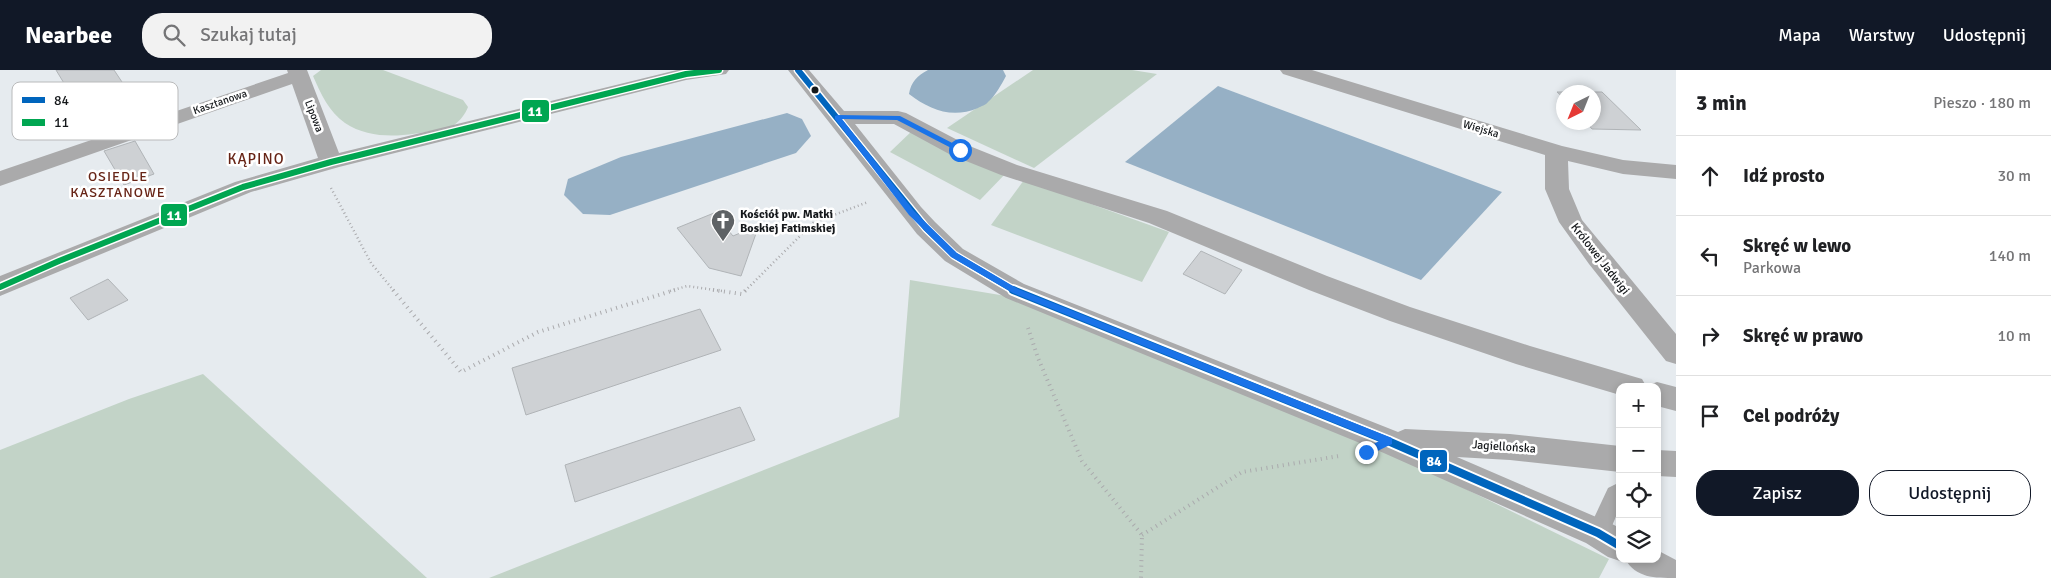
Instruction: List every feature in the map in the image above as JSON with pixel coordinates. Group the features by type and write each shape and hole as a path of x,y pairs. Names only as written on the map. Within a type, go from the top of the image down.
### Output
{"street":[{"path":"0,287 59,261 243,188 331,162 686,74 718,70"},
{"path":"798,70 838,117 912,213 954,255 1015,291 1388,441 1609,540"},
{"name":"Wiejska","path":"1290,70 1556,151 1623,167 1676,172"},
{"name":"Lipowa","path":"298,73 331,162"},
{"name":"Kasztanowa","path":"178,117 298,73"},
{"path":"838,117 898,118 960,150 1008,170 1158,217 1382,308 1526,356 1618,383"},
{"name":"Kasztanowa","path":"0,179 111,140"},
{"name":"Królowej Jadwigi","path":"1556,151 1557,189 1571,222 1598,258 1676,352"},
{"path":"1661,395 1676,399"},
{"name":"Jagiellońska","path":"1388,441 1510,447 1616,458"},
{"path":"1661,463 1676,464"},
{"path":"1649,563 1675,578"}],"lane":[{"path":"1609,540 1616,493"}],"path":[{"path":"331,162 327,180 372,263 461,372 538,332 687,286 742,294 813,223 895,192"},
{"path":"1015,291 1038,358 1082,462 1142,534 1142,578"},
{"path":"1142,534 1242,472 1366,452 1388,441"}],"green space":[{"path":"321,70 383,70 463,100 468,107 452,126 402,135 367,133 355,129 339,119 330,108 313,76"},
{"path":"1033,70 1132,70 1157,74 1034,168 947,128"},
{"path":"914,129 1008,171 980,200 890,152"},
{"path":"1024,180 1169,232 1142,282 991,225"},
{"path":"910,280 1012,297 1392,453 1609,559 1599,578 489,578 899,417"},
{"path":"203,374 427,578 0,578 0,450 129,399"}],"water":[{"path":"928,70 1003,70 1006,76 996,93 986,104 968,111 950,113 933,108 909,94 915,80"},
{"path":"1218,86 1502,192 1421,280 1125,162"},
{"path":"787,113 802,119 811,136 796,153 610,215 583,214 564,195 568,179 621,157"}],"building":[{"path":"56,70 114,70 122,82 63,82"},
{"path":"1601,92 1602,92 1641,130 1601,129"},
{"path":"135,141 154,174 124,185 104,151"},
{"name":"Kościół pw. Matki Boskiej Fatimskiej","path":"714,213 733,236 759,225 741,276 709,268 677,228"},
{"path":"1201,251 1242,270 1225,294 1183,274"},
{"path":"108,279 128,300 88,320 70,298"},
{"path":"700,309 721,350 526,415 512,368"},
{"path":"740,407 755,440 575,502 565,465"}],"transit line":[{"name":"11","path":"0,287 59,261 243,187 331,162 686,74 719,70"},
{"name":"84","path":"798,70 926,228 954,255 1015,291 1388,441 1598,533 1616,544"}],"place":[{"name":"Kościół pw. Matki Boskiej Fatimskiej","path":"723,242"}],"district":[{"name":"KĄPINO","path":"256,159"},
{"name":"OSIEDLE KASZTANOWE","path":"118,184"}],"route":[{"path":"960,150 898,118 888,116 838,117 912,213 954,255 1015,291 1388,441 1366,452"}]}
